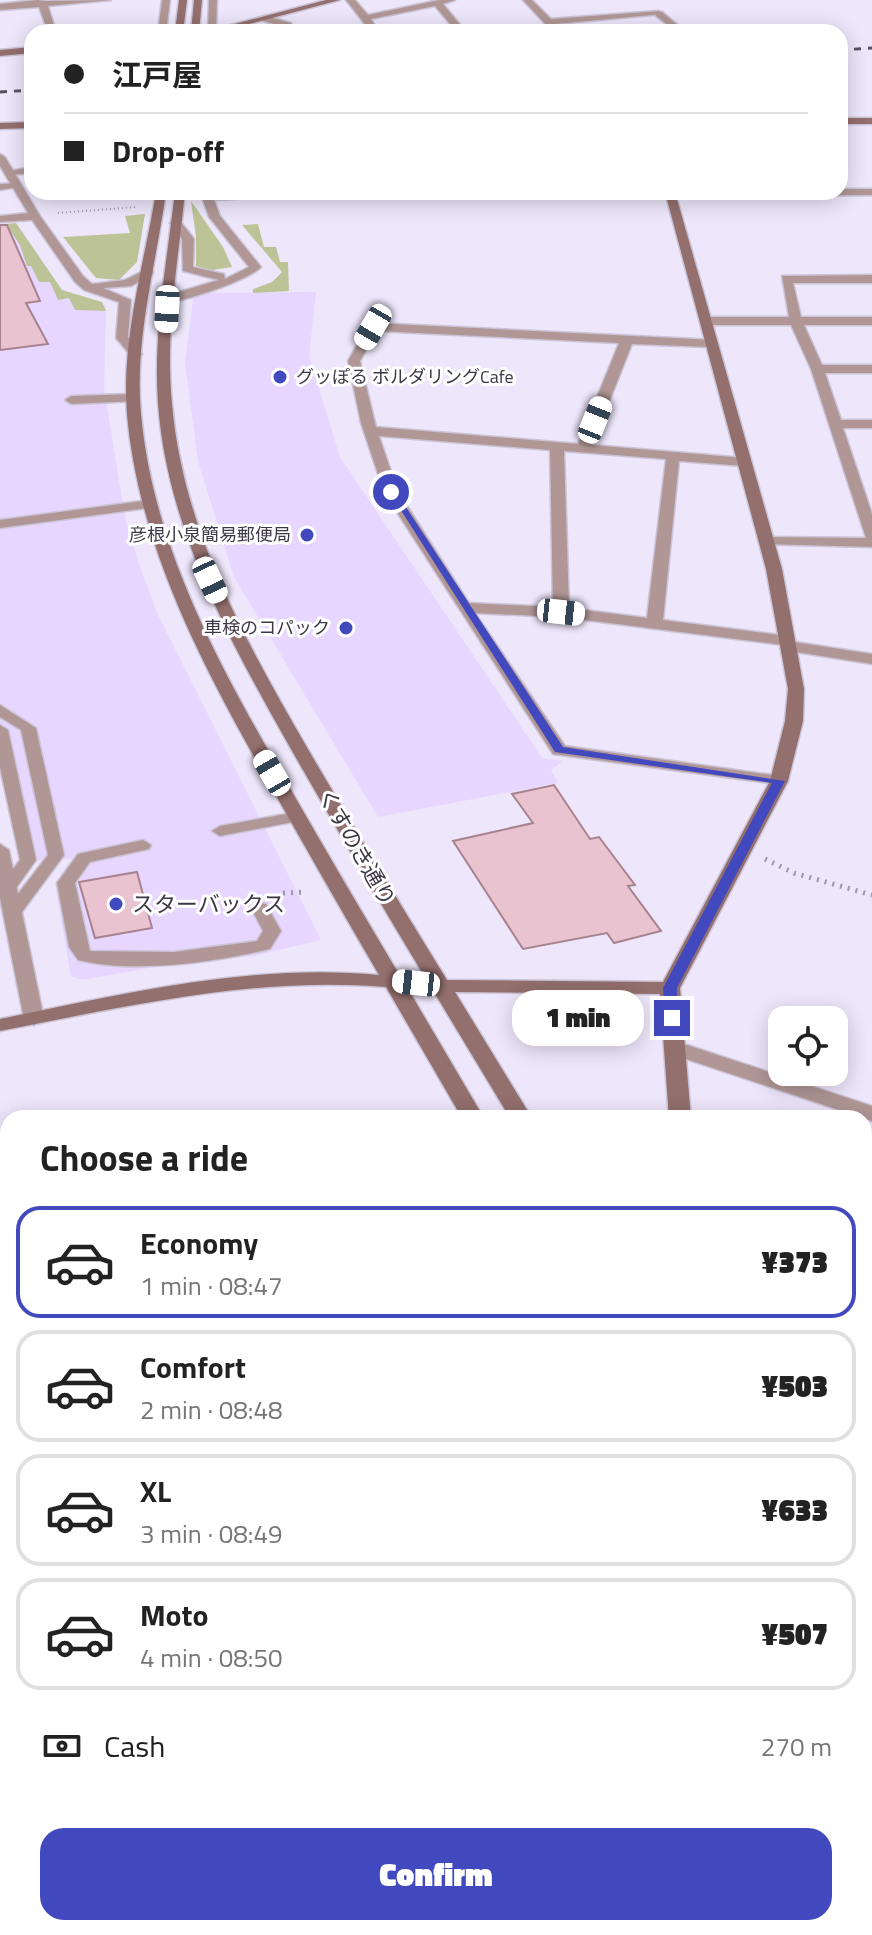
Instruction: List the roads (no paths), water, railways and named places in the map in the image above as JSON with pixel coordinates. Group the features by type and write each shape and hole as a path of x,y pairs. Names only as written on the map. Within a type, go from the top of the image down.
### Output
{"main road":[{"path":"180,24 183,0"},
{"path":"196,24 198,0"},
{"path":"245,24 336,0"},
{"path":"0,53 24,51"},
{"path":"848,121 872,121"},
{"path":"0,126 24,125"},
{"name":"くすのき通り","path":"160,200 136,354 134,398 150,504 167,563 197,633 297,817 468,1110"},
{"name":"くすのき通り","path":"179,200 169,299 165,405 181,498 199,558 231,626 289,730 400,922 516,1110"},
{"path":"672,200 766,541 796,689 794,721 779,781 670,988 679,1110"},
{"path":"0,1025 185,988 337,977 441,986 670,988"}],"street":[{"path":"0,7 107,0"},
{"path":"163,24 166,0"},
{"path":"212,24 213,0"},
{"path":"350,0 370,24"},
{"path":"366,18 451,0"},
{"path":"527,0 551,24"},
{"path":"645,0 659,14"},
{"path":"42,2 49,24"},
{"path":"437,3 455,24"},
{"path":"585,24 659,14"},
{"path":"266,19 284,24"},
{"path":"4,165 24,199"},
{"path":"848,192 872,192"},
{"path":"25,200 84,283 125,300 122,338 136,354"},
{"path":"169,299 196,287 244,277 255,267 215,217 207,200"},
{"path":"0,219 35,216"},
{"path":"177,217 188,239 187,269 203,276 244,277"},
{"path":"84,283 127,283 149,272"},
{"path":"872,279 786,279 796,321 817,369 872,536"},
{"path":"706,321 872,321"},
{"path":"710,343 373,327 354,361 371,431 391,492 559,750 779,781"},
{"path":"584,447 627,340"},
{"path":"817,369 872,369"},
{"path":"835,424 872,424"},
{"path":"371,431 744,462"},
{"path":"557,446 561,612"},
{"path":"655,622 673,455"},
{"path":"854,480 872,480"},
{"path":"766,541 872,543"},
{"path":"464,608 561,612 655,622 872,659"},
{"path":"0,850 34,1019"},
{"path":"675,1048 860,1110"}],"lane":[{"path":"659,14 672,24"},
{"path":"4,165 24,169"},
{"path":"0,187 15,185"},
{"path":"71,400 134,398"},
{"path":"0,524 150,504"},
{"path":"0,710 28,728 56,855 13,912"},
{"path":"0,730 28,860 8,887"},
{"path":"220,831 297,817"},
{"path":"143,845 84,858 66,883 78,947 84,956 112,959 235,951 264,945 272,931 260,908"}],"railway":[{"path":"848,50 872,48"},
{"path":"0,92 24,90"}],"place":[{"name":"グッぽる ボルダリングCafe","path":"280,377"},
{"name":"彦根小泉簡易郵便局","path":"307,535"},
{"name":"車検のコパック","path":"346,628"},
{"name":"スターバックス","path":"116,904"}]}
